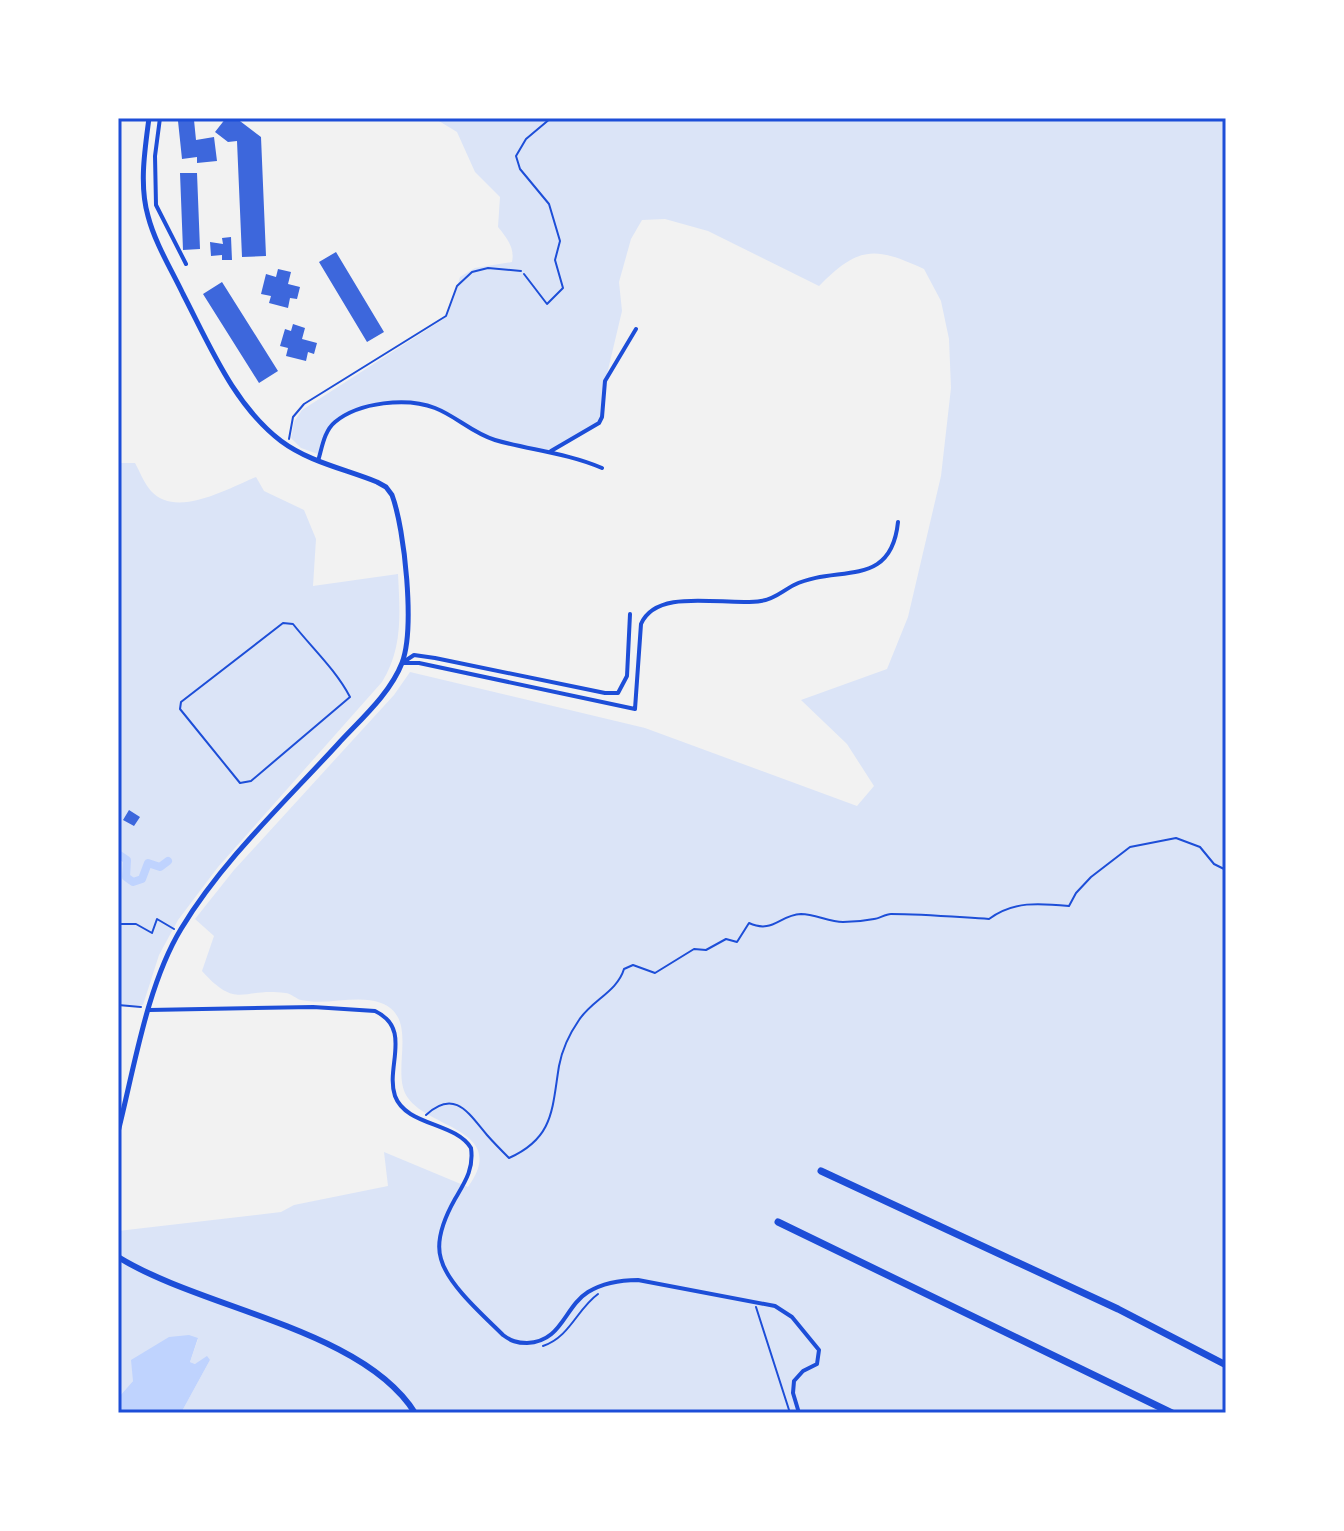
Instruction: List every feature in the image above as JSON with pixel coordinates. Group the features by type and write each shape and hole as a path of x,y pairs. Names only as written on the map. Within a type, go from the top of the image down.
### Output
{"highway":[{"path":"821,1171 1118,1309 1223,1364"},
{"path":"778,1222 1172,1413"}],"main road":[{"path":"118,1257 216,1302 352,1356 397,1390 415,1413"}],"street":[{"path":"149,118 145,157 147,215 161,250 225,374 251,413 288,446 318,461 377,482 392,495 406,573 407,616 403,663"},
{"path":"160,118 155,156 156,205 186,264"},
{"path":"551,451 599,423 605,381 636,329"},
{"path":"318,461 326,435 335,422 378,404 400,401 437,409 472,431 496,440 551,451 602,468"},
{"path":"403,663 419,663 635,709 641,624 655,608 669,603 709,600 738,603 762,601 779,596 794,585 860,570 888,556 895,543 898,522"},
{"path":"118,1132 147,1008 169,951 209,888 378,700 403,663 414,655 618,693 627,676 630,614"},
{"path":"147,1008 313,1007 375,1011 384,1015 391,1024 396,1043 393,1084 398,1103 415,1115 465,1139 471,1148 471,1168 446,1220 439,1250 453,1281 503,1335 510,1341 543,1340 558,1328 578,1300 589,1291 626,1280 775,1306 792,1317 819,1350 817,1364 803,1371 794,1381 793,1393 799,1413"}],"lane":[{"path":"289,439 293,417 304,404 446,316 457,286 464,277 488,268 521,271"}],"path":[{"path":"521,271 547,304 563,288 555,260 560,241 549,204 520,169 516,156 526,139 551,118"},
{"path":"283,623 293,624 341,680 350,697 251,781 240,783 180,709 181,702 283,623"},
{"path":"425,1116 439,1106 454,1104 471,1112 509,1158 521,1154 536,1142 549,1121 562,1054 579,1020 621,979 624,969 633,965 655,973 694,949 706,950 726,939 737,942 749,923 770,927 780,920 801,914 847,922 876,919 889,914 935,913 989,919 1000,910 1028,903 1069,906 1091,877 1130,847 1176,838 1200,847 1214,864 1226,870"},
{"path":"118,924 136,924 152,933 157,919 174,929"},
{"path":"118,1005 147,1008"},
{"path":"535,1348 559,1339 586,1303 597,1294"},
{"path":"753,1305 758,1310 790,1413"}],"shaded area":[{"path":"434,118 1226,118 1226,1413 181,1413 210,1360 195,1364 190,1362 198,1339 133,1381 118,1398 118,1231 281,1212 294,1205 388,1186 384,1152 468,1187 478,1168 479,1153 473,1142 408,1098 401,1075 402,1033 393,1010 372,1001 321,1002 271,992 233,994 214,983 202,971 214,936 195,919 234,870 394,695 410,672 645,728 857,806 874,786 847,744 801,700 887,669 908,617 941,476 951,388 949,339 941,301 924,269 892,256 868,254 845,263 819,286 708,231 665,219 642,220 631,239 619,282 622,311 603,391 599,423 551,451 496,440 422,404 378,404 344,417 330,428 318,454 301,448 291,438 294,422 302,410 442,320 448,314 460,277 475,268 512,262 511,248 498,227 500,197 475,172 457,132"},
{"path":"118,463 135,463 151,491 162,499 174,502 203,499 256,477 264,491 304,510 316,539 313,586 398,574 399,616 394,656 382,682 218,867 178,920 159,955 143,1005 118,1006"}],"water":[{"path":"189,1335 198,1338 190,1362 195,1364 207,1356 210,1360 181,1413 118,1413 118,1398 133,1381 131,1360 169,1337"}],"building":[{"path":"226,118 236,118 261,137 266,256 242,257 237,141 228,142 215,132"},
{"path":"194,120 196,140 214,137 217,161 197,163 197,157 182,159 178,121"},
{"path":"180,173 197,173 200,249 183,250"},
{"path":"231,237 232,260 222,260 222,255 211,256 210,242 223,244 222,238"},
{"path":"336,252 384,332 367,342 319,262"},
{"path":"278,269 291,272 288,284 300,287 297,299 290,298 288,308 269,303 271,296 261,294 266,274 276,277"},
{"path":"222,282 278,371 259,383 203,294"},
{"path":"293,324 305,328 302,339 317,343 314,354 308,352 306,361 286,356 288,348 280,346 285,329 291,331"},
{"path":"129,810 140,817 134,826 123,820"}],"waterway":[{"path":"118,854 127,860 126,877 133,882 142,879 148,863 160,867 168,861"}]}
